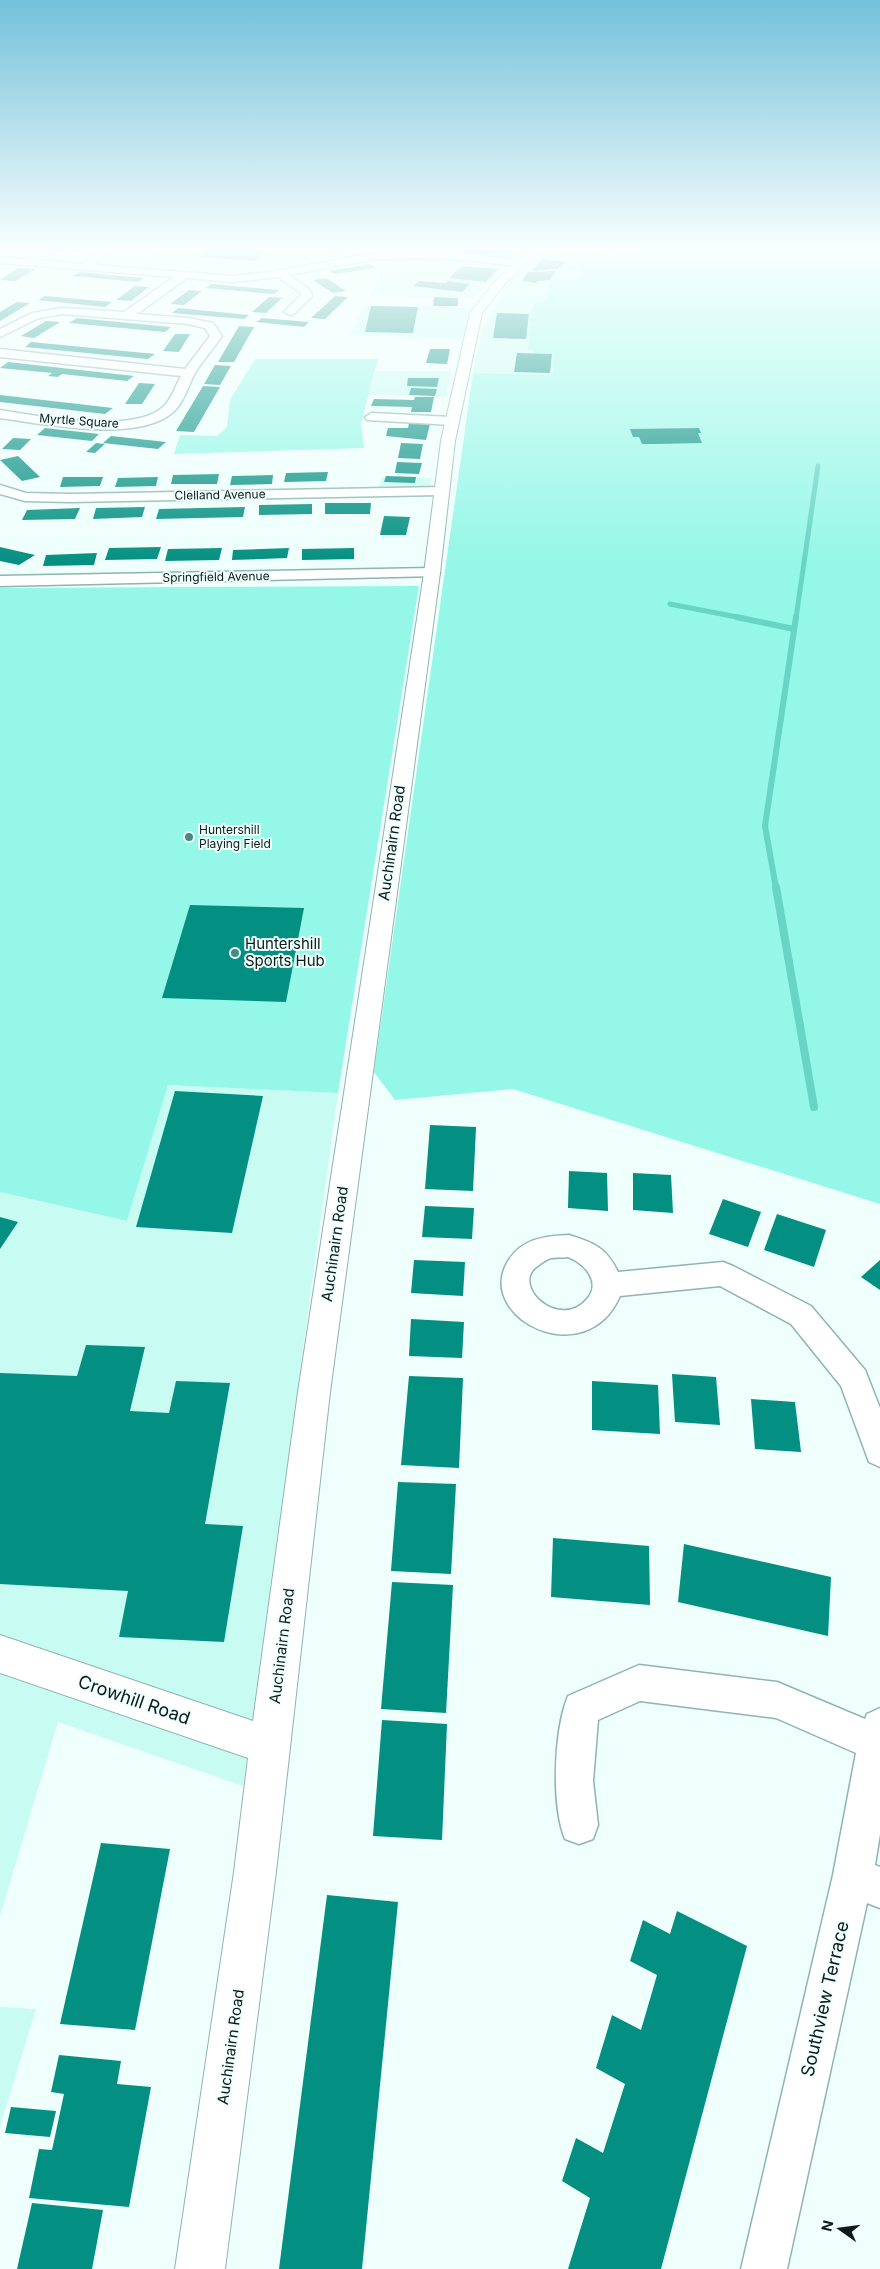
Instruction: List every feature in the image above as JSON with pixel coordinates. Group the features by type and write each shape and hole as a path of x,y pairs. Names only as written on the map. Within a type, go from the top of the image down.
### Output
{"main road":[{"name":"Auchinairn Road","path":"200,2269 255,1872 269,1746 354,1100 432,573 451,421 467,353"},
{"name":"Crowhill Road","path":"0,1654 269,1746"}],"street":[{"path":"0,353 189,373"},
{"name":"Myrtle Square","path":"0,414 102,425 139,424 160,416 169,409 189,373 204,353"},
{"path":"0,429 16,416"},
{"path":"372,417 451,421"},
{"name":"Clelland Avenue","path":"0,489 25,497 71,498 441,491"},
{"name":"Springfield Avenue","path":"0,581 432,573"},
{"path":"608,1285 723,1274 801,1315 854,1379 880,1452"},
{"path":"579,1824 574,1781 581,1709 639,1683 777,1700 878,1735"},
{"name":"Southview Terrace","path":"764,2269 866,1882 878,1735"}],"shaded area":[{"path":"477,353 534,353 554,355 552,375 473,373"},
{"path":"376,371 451,371 446,397 369,395"},
{"path":"383,476 431,478 430,486 379,487"},
{"path":"168,1085 338,1093 243,1786 58,1722 0,1916 0,1192 127,1221"},
{"path":"0,2007 36,2009 0,2126"}],"green space":[{"path":"880,353 880,1204 513,1089 395,1100 374,1072 473,373 552,375 554,355 534,354"},
{"path":"255,359 378,359 361,424 364,448 174,454 180,435 217,436 227,427 230,400"},
{"name":"Huntershill Playing Field","path":"419,586 338,1093 168,1085 127,1221 0,1192 0,588"}],"building":[{"path":"85,353 155,354 148,359"},
{"path":"223,353 239,353 234,362 218,362"},
{"path":"429,353 449,353 447,364 426,363"},
{"path":"517,353 552,354 550,373 514,372"},
{"path":"8,362 134,376 127,381 62,374 58,377 48,376 52,373 0,368"},
{"path":"215,365 231,366 220,385 204,384"},
{"path":"408,378 439,378 437,387 407,386"},
{"path":"139,383 155,384 142,404 125,404"},
{"path":"203,386 220,387 194,432 176,431"},
{"path":"411,388 437,389 435,396 409,395"},
{"path":"0,395 113,408 105,414 0,402"},
{"path":"415,397 434,397 431,412 411,412 412,407 371,406 374,399 414,400"},
{"path":"409,423 430,424 426,440 386,436 388,428 408,428"},
{"path":"45,428 99,434 92,441 37,435"},
{"path":"699,428 701,433 698,433 702,443 655,444 642,444 639,437 633,437 630,429"},
{"path":"111,436 166,442 158,449 103,443"},
{"path":"13,438 31,439 20,450 2,449"},
{"path":"96,443 105,444 95,453 86,452"},
{"path":"401,443 423,444 420,459 398,458"},
{"path":"18,456 40,477 22,481 0,460"},
{"path":"397,462 422,463 419,474 395,473"},
{"path":"328,472 326,481 284,482 286,473"},
{"path":"219,474 217,484 171,484 173,475"},
{"path":"273,475 272,484 230,485 232,476"},
{"path":"386,476 416,477 415,483 384,482"},
{"path":"63,477 103,477 100,486 60,487"},
{"path":"158,477 156,486 115,487 118,478"},
{"path":"325,503 371,503 370,514 325,514"},
{"path":"312,504 312,514 259,515 259,505"},
{"path":"145,507 142,517 93,519 96,508"},
{"path":"245,507 243,517 156,519 159,509"},
{"path":"80,508 75,519 22,520 27,510"},
{"path":"384,516 410,517 406,535 380,535"},
{"path":"0,547 35,555 19,565 0,561"},
{"path":"161,547 157,559 105,560 109,548"},
{"path":"222,548 219,560 165,561 168,549"},
{"path":"289,548 287,558 232,560 233,550"},
{"path":"354,548 354,559 302,560 302,549"},
{"path":"97,553 94,565 43,566 46,555"},
{"name":"Huntershill Sports Hub","path":"190,905 304,908 286,1002 162,998"},
{"path":"175,1091 263,1096 232,1233 136,1227"},
{"path":"430,1125 476,1127 473,1191 425,1189"},
{"path":"569,1171 607,1173 608,1211 568,1208"},
{"path":"633,1173 671,1175 673,1213 633,1210"},
{"path":"723,1199 761,1212 748,1247 709,1234"},
{"path":"425,1206 474,1208 472,1239 422,1237"},
{"path":"777,1214 826,1230 814,1267 764,1250"},
{"path":"0,1217 18,1222 0,1249"},
{"path":"414,1260 465,1262 463,1296 411,1293"},
{"path":"880,1260 880,1290 861,1277"},
{"path":"411,1319 464,1322 462,1358 409,1356"},
{"path":"86,1345 145,1347 130,1411 169,1413 176,1381 230,1383 205,1524 243,1526 224,1642 119,1637 128,1591 0,1584 0,1373 77,1376"},
{"path":"672,1374 716,1377 720,1425 675,1422"},
{"path":"409,1376 463,1378 459,1468 401,1465"},
{"path":"592,1381 658,1385 660,1434 592,1430"},
{"path":"751,1399 795,1402 801,1452 755,1449"},
{"path":"398,1482 456,1484 451,1574 391,1571"},
{"path":"553,1538 649,1546 650,1605 551,1597"},
{"path":"684,1544 831,1577 828,1636 678,1602"},
{"path":"392,1582 453,1585 446,1713 381,1709"},
{"path":"382,1720 447,1724 442,1840 373,1836"},
{"path":"101,1843 170,1849 135,2030 60,2024"},
{"path":"327,1895 398,1902 362,2269 279,2269"},
{"path":"677,1911 747,1946 661,2269 568,2269 590,2198 562,2181 576,2138 603,2153 625,2084 596,2068 612,2015 641,2030 657,1975 630,1961 643,1920 670,1934"},
{"path":"59,2055 121,2061 117,2084 151,2087 129,2207 29,2198 39,2149 52,2150 64,2094 51,2092"},
{"path":"11,2107 56,2111 50,2137 5,2133"},
{"path":"32,2203 103,2210 92,2269 17,2269"}],"waterway":[{"path":"796,618 818,466"},
{"path":"670,604 742,618"},
{"path":"736,617 794,629"},
{"path":"776,888 765,826 796,617"},
{"path":"776,887 814,1107"}],"place":[{"name":"Huntershill Playing Field","path":"189,837"},
{"name":"Huntershill Sports Hub","path":"235,953"}]}
